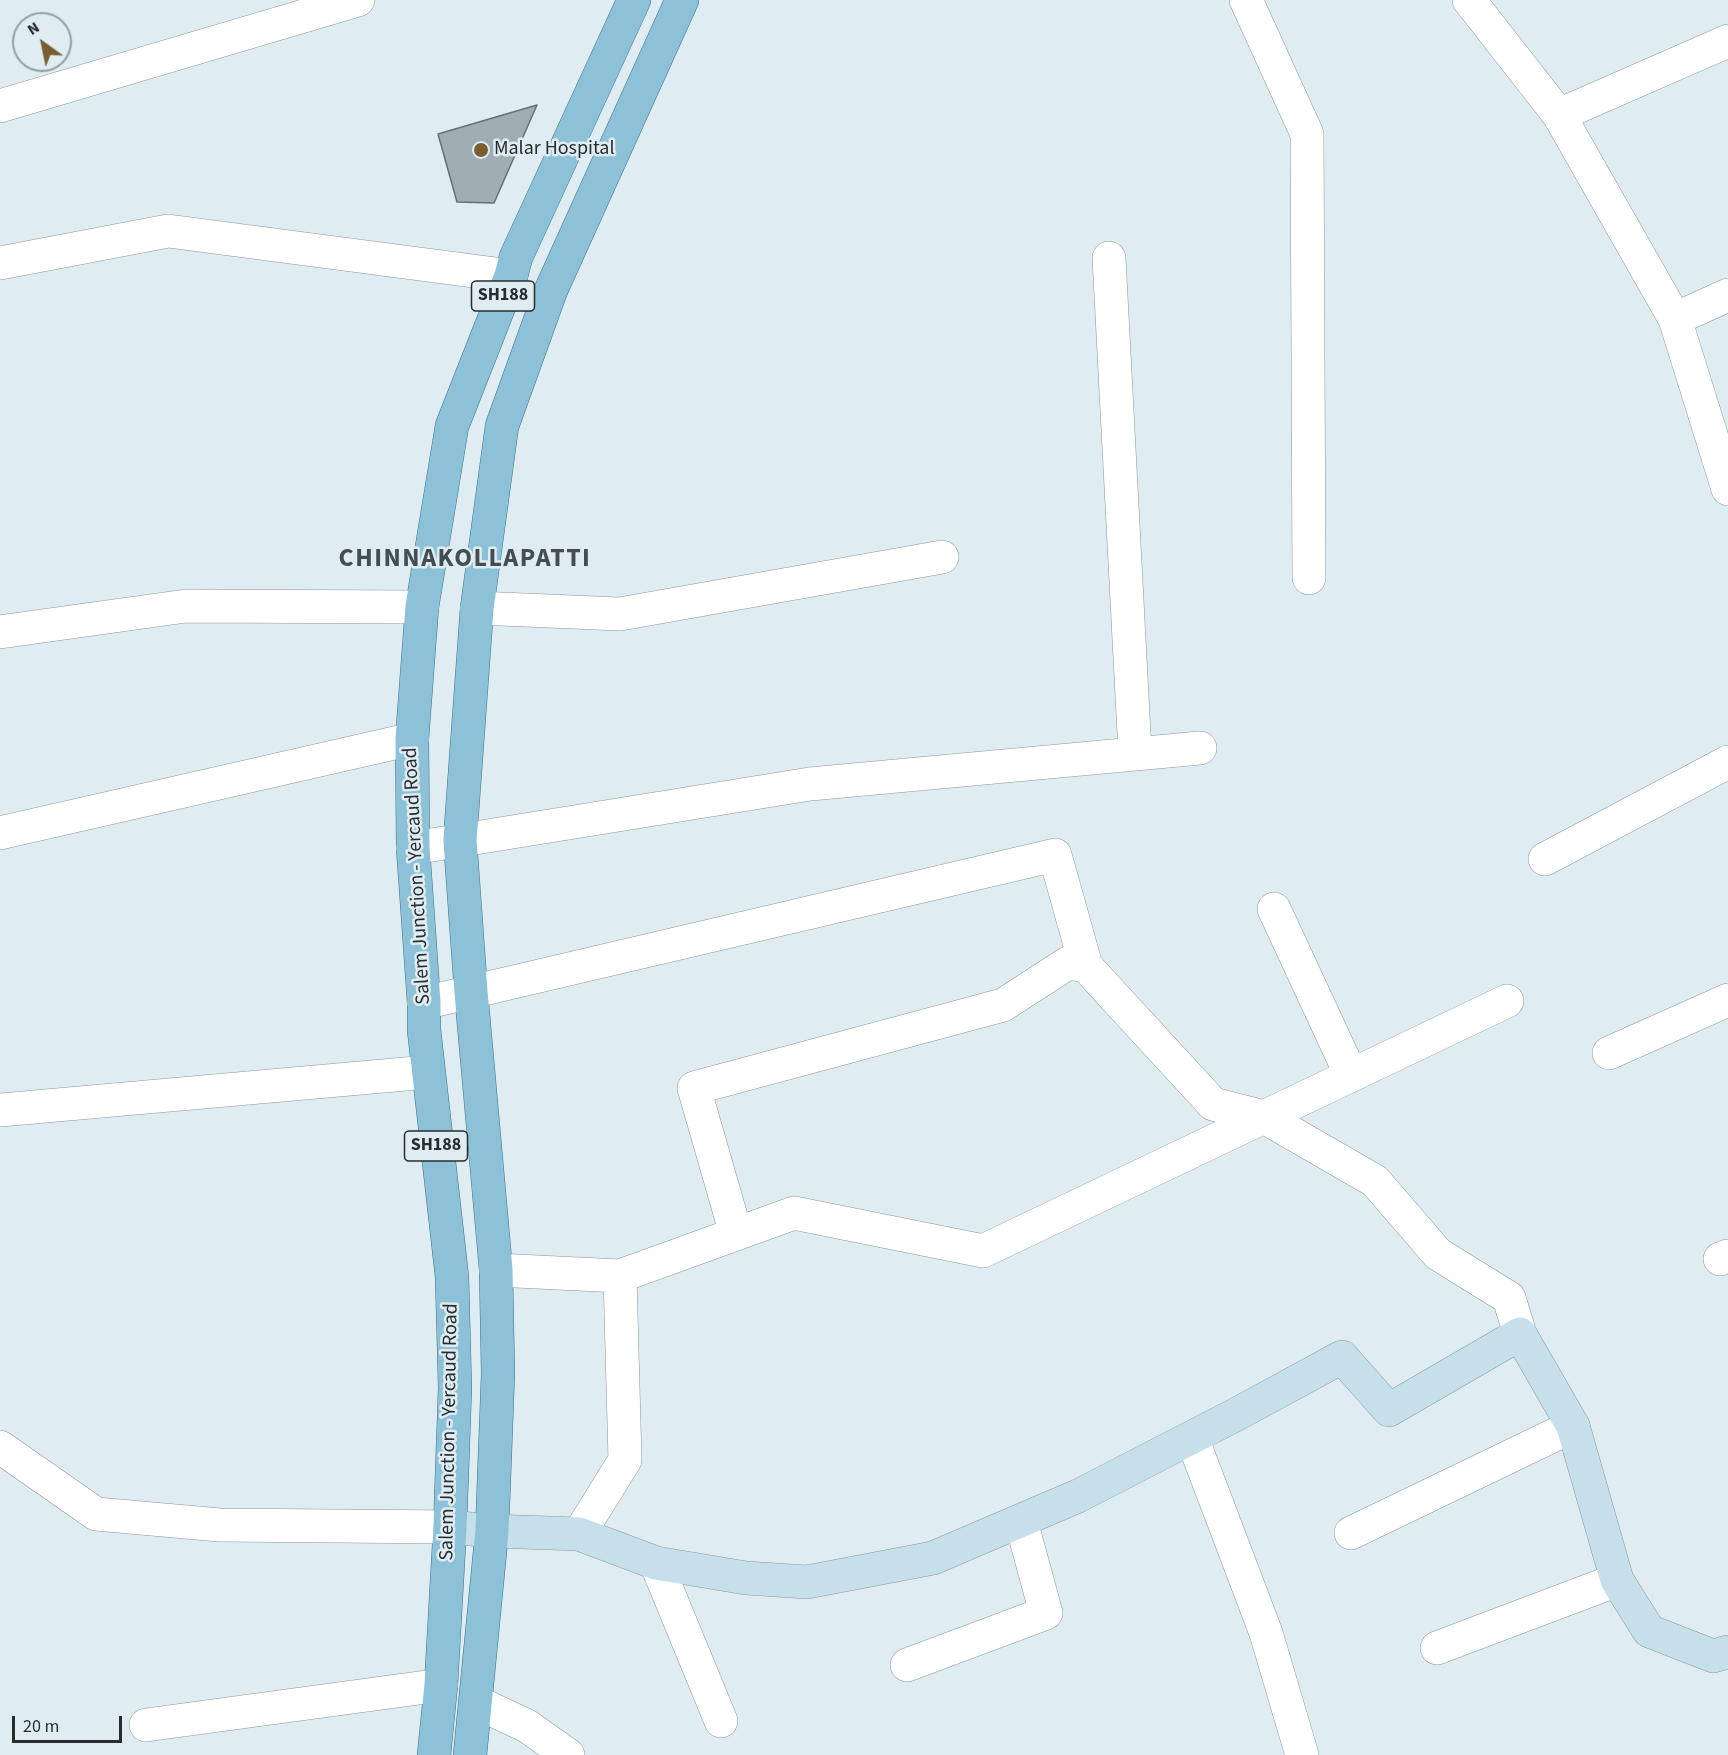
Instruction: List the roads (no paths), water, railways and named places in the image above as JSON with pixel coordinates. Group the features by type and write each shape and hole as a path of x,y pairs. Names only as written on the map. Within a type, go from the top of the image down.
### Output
{"main road":[{"name":"Salem Junction - Yercaud Road","path":"434,1755 441,1685 455,1388 452,1277 424,1030 413,848 412,740 422,607 452,426 511,276 516,257 634,0"},
{"path":"470,1755 492,1531 498,1374 496,1270 460,840 477,608 502,426 551,290 682,0"}],"street":[{"path":"0,106 358,0"},
{"path":"1246,0 1307,134 1309,578"},
{"path":"1470,0 1559,115 1675,319 1728,489"},
{"path":"1559,115 1728,40"},
{"path":"0,263 168,231 511,276"},
{"path":"1109,258 1135,753"},
{"path":"1675,319 1728,295"},
{"path":"477,608 620,614 942,557"},
{"path":"0,632 186,606 422,607"},
{"path":"0,833 412,740"},
{"path":"413,848 810,784 1200,748"},
{"path":"1545,859 1728,762"},
{"path":"424,1003 1055,855 1086,966 1214,1104 1264,1117 1375,1181 1438,1254 1509,1298 1520,1334 1573,1426 1617,1580 1649,1631 1713,1656 1728,1652"},
{"path":"1274,909 1352,1075"},
{"path":"736,1234 694,1088 1003,1005 1068,963 1086,966"},
{"path":"1609,1053 1728,1000"},
{"path":"496,1270 620,1276 794,1213 983,1251 1507,1001"},
{"path":"0,1110 428,1072"},
{"path":"579,1534 625,1460 620,1276"},
{"path":"0,1448 96,1514 220,1525 450,1527 579,1534 656,1563 746,1578 807,1582 933,1558 1021,1521 1078,1497 1342,1357 1389,1410 1520,1334"},
{"path":"1351,1533 1573,1426"},
{"path":"1192,1438 1266,1633 1302,1755"},
{"path":"908,1665 1046,1613 1021,1521"},
{"path":"656,1563 721,1721"},
{"path":"1437,1648 1617,1580"},
{"path":"146,1725 441,1685"},
{"path":"476,1702 527,1726 568,1755"}],"place":[{"name":"Malar Hospital","path":"481,150"}],"district":[{"name":"CHINNAKOLLAPATTI","path":"465,560"}]}
